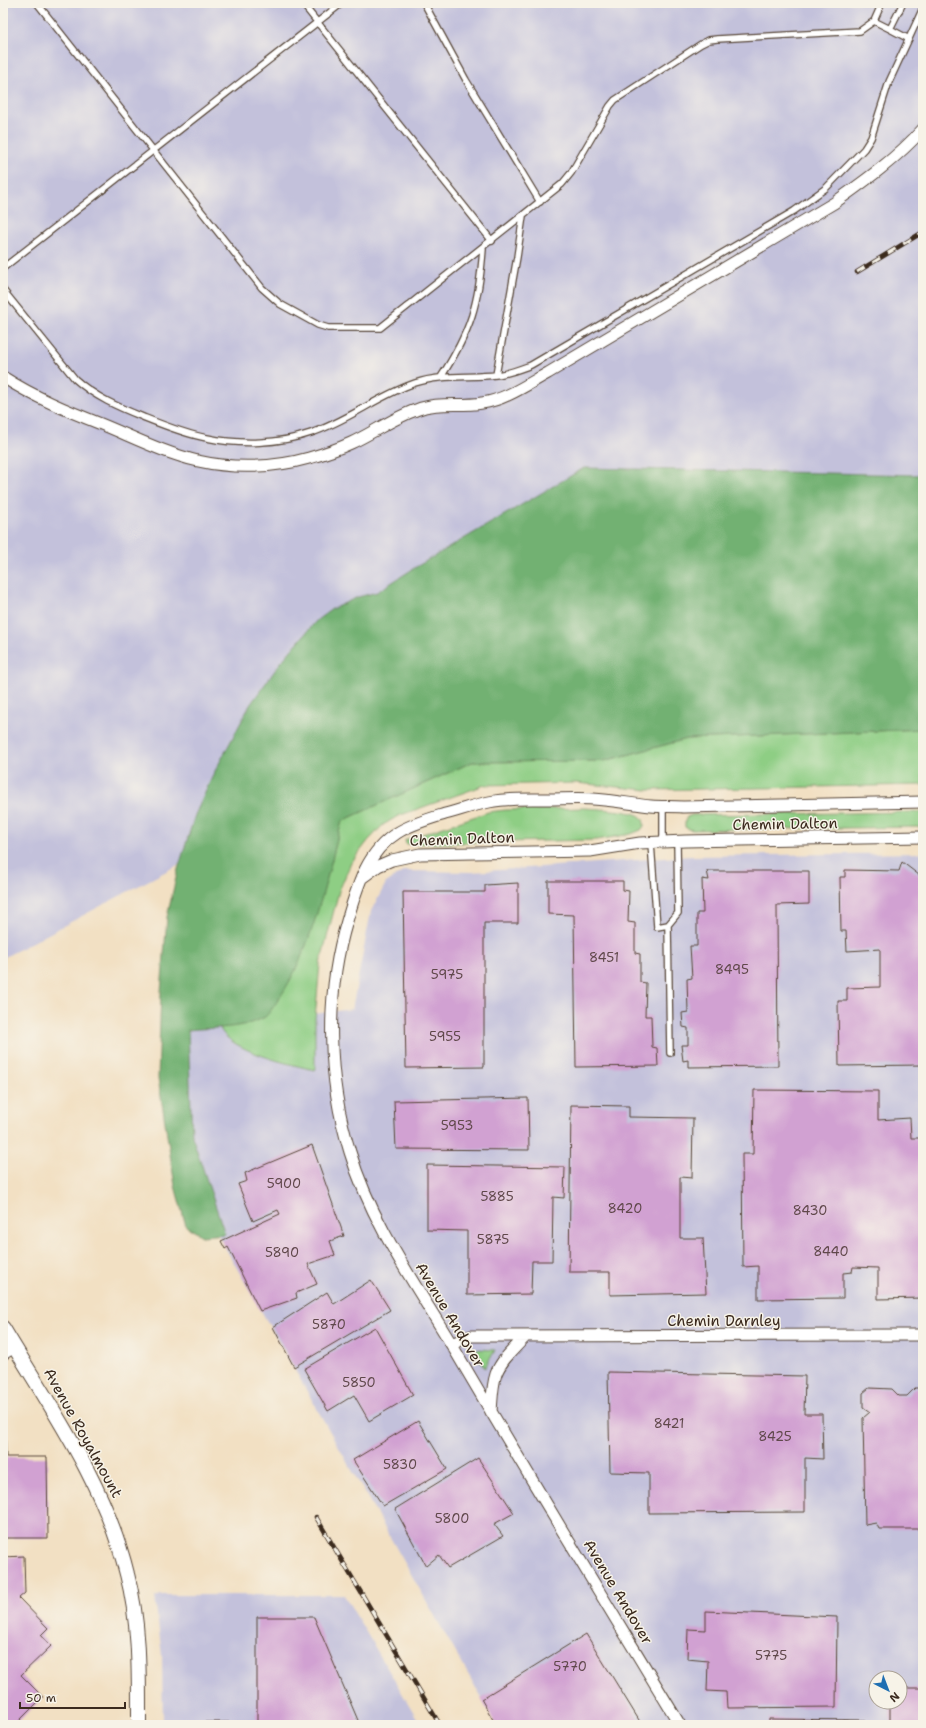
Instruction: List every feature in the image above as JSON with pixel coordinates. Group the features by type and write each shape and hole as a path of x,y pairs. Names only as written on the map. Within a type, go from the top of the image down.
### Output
{"street":[{"path":"3,378 44,400 168,452 197,461 225,466 249,466 274,464 307,458 351,443 417,409 442,404 484,403 517,390 555,369 834,203 863,183 894,157 923,129"},
{"name":"Chemin Dalton","path":"360,879 379,847 400,830 475,805 507,800 591,798 663,806 923,802"},
{"name":"Chemin Dalton","path":"360,879 385,862 407,856 590,851 678,841 923,837"},
{"name":"Avenue Andover","path":"360,879 339,952 334,998 333,1064 340,1115 348,1148 370,1208 405,1271 451,1344 680,1725"},
{"name":"Avenue Royalmount","path":"3,1328 9,1350 89,1473 103,1499 114,1528 128,1575 136,1622 139,1725"},
{"name":"Chemin Darnley","path":"451,1344 471,1336 923,1335"},
{"path":"491,1412 493,1384 496,1372 525,1337"}],"lane":[{"path":"37,3 262,288 280,304 328,328 380,328 482,249 567,179 615,100 701,44 709,40 718,39 860,31 874,21 882,3"},
{"path":"302,3 492,241"},
{"path":"3,268 342,3"},
{"path":"424,3 466,80 540,202"},
{"path":"890,29 903,3"},
{"path":"3,290 75,379 86,389 114,406 207,438 236,442 266,442 293,438 329,426 409,385 429,379 442,377 496,375 514,372 531,365 794,211 826,188 857,157 871,138 889,82 923,8"},
{"path":"874,21 909,39"},
{"path":"496,375 523,216"},
{"path":"442,377 461,346 470,324 478,298 482,249"},
{"path":"663,806 663,842"},
{"path":"651,843 657,927 668,925 678,913 678,841"},
{"path":"668,925 670,1053"}],"shaded area":[{"path":"3,3 923,3 923,512 204,851 3,958"},
{"path":"923,853 923,1725 497,1725 177,1163 168,1033 352,1009 371,911 386,883 404,871 472,872 691,856"},
{"path":"161,1595 344,1595 421,1725 163,1725 162,1656 155,1597"}],"green space":[{"path":"584,468 923,475 923,729 687,739 604,761 472,762 342,821 324,891 308,939 289,983 271,1010 265,1017 246,1024 188,1030 192,1136 225,1234 202,1236 186,1226 175,1186 158,1078 161,992 167,917 178,869 195,815 214,773 250,705 281,662 317,620 332,609 358,597 377,592 416,567"},
{"path":"923,729 923,785 648,790 576,783 485,785 398,816 383,825 368,841 351,863 339,891 320,964 315,1019 315,1070 277,1061 248,1050 235,1044 220,1028 266,1016 323,892 342,821 472,762 604,761 687,739"},
{"path":"585,808 606,809 631,813 643,819 644,826 641,830 631,834 597,840 406,844 405,840 488,812 505,810"},
{"path":"923,812 923,827 693,830 685,827 687,817 692,815"},
{"path":"473,1349 495,1350 485,1368"}],"building":[{"path":"902,862 919,875 923,875 923,1065 839,1066 838,1001 847,1001 847,988 880,987 880,949 847,951 846,931 841,931 840,877 845,877 845,870 899,871"},
{"path":"707,871 809,871 809,904 777,905 778,1066 688,1067 688,1060 683,1061 681,1045 688,1045 688,1028 683,1027 682,1013 688,1012 687,979 692,978 690,946 697,946 697,913 703,913 702,879 709,880"},
{"path":"548,881 623,881 623,890 629,891 628,922 635,923 635,953 640,954 640,982 646,983 645,1016 651,1016 652,1047 657,1048 658,1066 576,1067 574,915 548,914"},
{"path":"518,883 518,923 484,923 484,1067 406,1068 403,892 485,892 485,885"},
{"path":"754,1090 878,1091 878,1120 910,1118 911,1138 923,1138 923,1298 878,1299 878,1268 853,1267 852,1272 843,1273 843,1298 758,1299 758,1266 743,1267 742,1154 753,1154"},
{"path":"528,1098 529,1150 396,1149 394,1101"},
{"path":"571,1105 629,1106 629,1117 693,1118 692,1178 680,1177 680,1238 703,1238 706,1293 610,1295 610,1272 569,1272"},
{"path":"312,1145 344,1236 330,1241 335,1255 308,1264 317,1284 296,1293 297,1298 260,1311 228,1247 225,1249 221,1241 280,1214 278,1210 253,1221 238,1184 247,1181 245,1173"},
{"path":"427,1165 565,1167 564,1198 553,1197 552,1261 532,1261 531,1294 467,1295 467,1231 427,1230"},
{"path":"371,1280 390,1310 294,1367 273,1327 327,1292 334,1304"},
{"path":"375,1327 413,1395 369,1421 354,1395 328,1411 304,1369"},
{"path":"608,1372 805,1376 804,1414 822,1414 823,1459 805,1458 805,1512 649,1513 649,1473 610,1472"},
{"path":"869,1388 892,1389 899,1396 907,1396 915,1388 923,1388 923,1529 879,1529 876,1523 865,1525 863,1418 870,1412 863,1407 863,1393"},
{"path":"3,1413 5,1413 6,1457 47,1457 48,1538 3,1538"},
{"path":"418,1421 447,1469 383,1506 353,1460"},
{"path":"478,1458 514,1513 494,1524 503,1536 448,1568 439,1555 426,1566 395,1509"},
{"path":"24,1556 25,1593 19,1598 48,1628 41,1635 51,1646 21,1675 43,1697 15,1725 3,1725 3,1557"},
{"path":"706,1611 837,1617 836,1707 727,1708 726,1692 707,1691 708,1661 687,1659 688,1629 706,1630"},
{"path":"257,1617 314,1617 360,1725 186,1725 186,1722 257,1722"},
{"path":"586,1634 642,1725 496,1725 481,1699"},
{"path":"908,1688 923,1688 923,1725 890,1725 890,1710 908,1710"},
{"path":"769,1719 865,1720 865,1725 769,1725"}],"railway":[{"path":"857,272 923,232"},
{"path":"316,1517 440,1725"}]}
